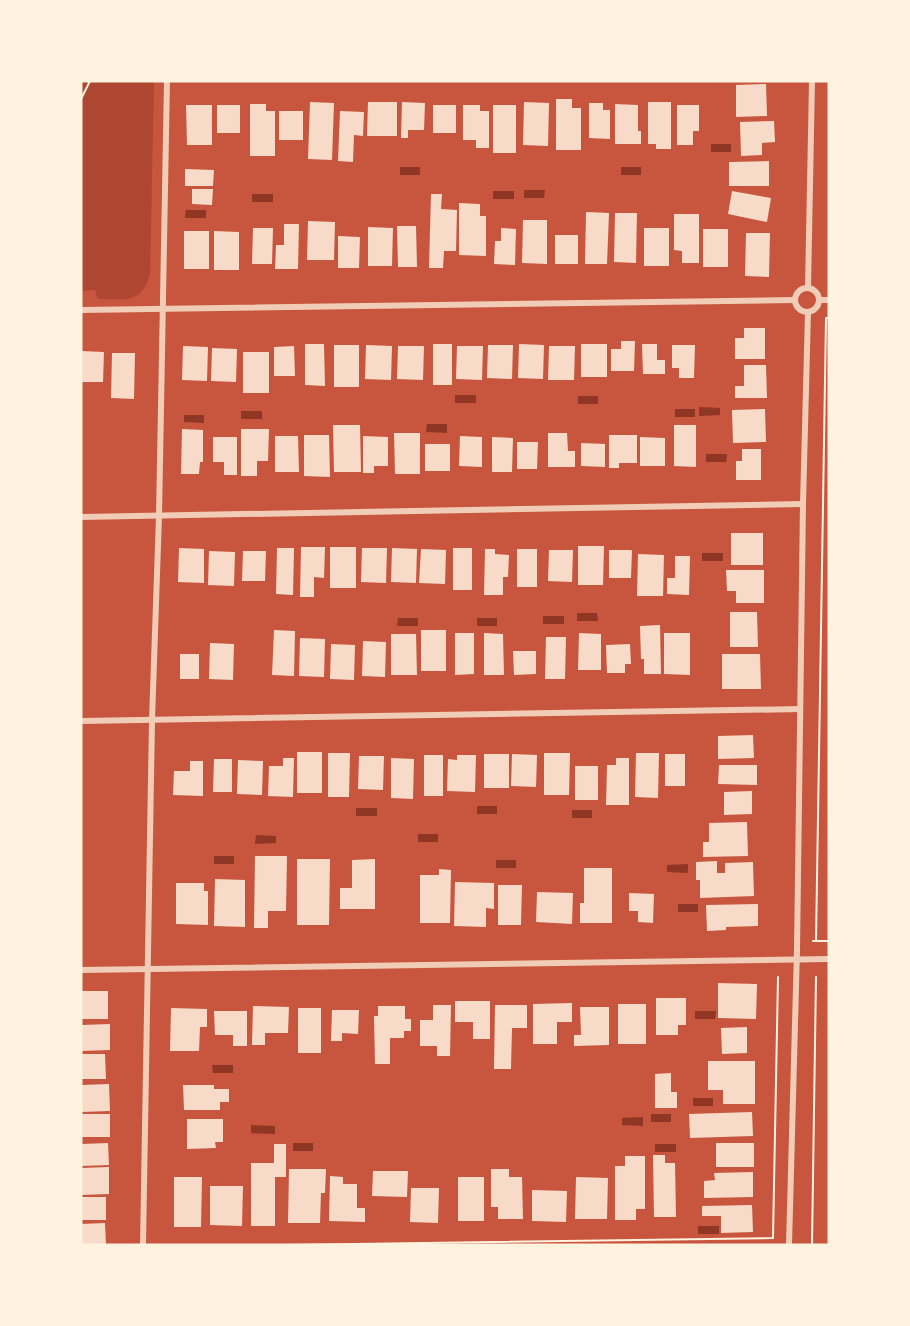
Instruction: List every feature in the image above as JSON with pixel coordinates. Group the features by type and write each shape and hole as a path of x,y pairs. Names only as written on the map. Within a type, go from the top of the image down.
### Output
{"street":[{"path":"143,1245 152,720 159,516 167,81"},
{"path":"808,288 812,81"},
{"path":"808,288 815,290 820,300 815,310 808,312 797,308 795,300 797,293 808,288"},
{"path":"81,310 795,300"},
{"path":"820,300 829,300"},
{"path":"789,1245 801,709 802,504 808,312"},
{"path":"81,517 802,504"},
{"path":"81,721 801,709"},
{"path":"81,970 829,959"}],"path":[{"path":"81,99 90,81"},
{"path":"829,318 826,318 814,941 829,941"},
{"path":"286,1245 773,1238 778,977"},
{"path":"812,1245 816,977"}],"shaded area":[{"path":"81,81 154,81 150,275 141,291 130,298 98,299 95,290 81,291"},
{"path":"711,144 731,144 731,152 711,152"},
{"path":"400,167 420,167 420,175 400,175"},
{"path":"621,167 641,167 641,175 621,175"},
{"path":"524,190 545,190 544,198 524,198"},
{"path":"493,191 514,191 514,199 493,199"},
{"path":"252,194 273,194 273,202 252,202"},
{"path":"186,210 206,210 206,218 185,218"},
{"path":"455,395 476,395 476,403 455,403"},
{"path":"578,396 598,396 598,404 578,404"},
{"path":"699,407 720,408 720,415 699,416"},
{"path":"675,409 695,409 695,417 675,417"},
{"path":"241,411 262,411 262,419 241,419"},
{"path":"184,415 204,415 204,423 184,422"},
{"path":"427,424 447,424 447,433 426,432"},
{"path":"706,454 727,454 726,462 706,462"},
{"path":"702,553 723,553 723,561 702,561"},
{"path":"577,613 597,613 598,621 577,621"},
{"path":"543,616 564,616 564,624 543,624"},
{"path":"398,618 418,618 418,626 397,626"},
{"path":"477,618 497,618 497,626 477,626"},
{"path":"477,806 497,806 497,814 477,814"},
{"path":"356,808 377,808 377,816 356,816"},
{"path":"572,810 592,810 592,818 572,818"},
{"path":"418,834 438,834 438,842 418,842"},
{"path":"256,835 276,836 276,843 255,844"},
{"path":"214,856 234,856 234,864 214,864"},
{"path":"496,860 516,860 516,868 496,868"},
{"path":"688,864 688,873 667,872 667,865"},
{"path":"678,904 698,904 698,912 678,912"},
{"path":"695,1011 716,1011 715,1019 695,1019"},
{"path":"212,1065 233,1065 233,1073 213,1073"},
{"path":"693,1098 713,1098 713,1106 693,1106"},
{"path":"651,1114 671,1114 671,1122 651,1122"},
{"path":"643,1117 643,1126 622,1125 622,1118"},
{"path":"251,1125 275,1126 275,1134 251,1133"},
{"path":"293,1143 313,1143 313,1151 293,1151"},
{"path":"655,1144 676,1144 676,1152 655,1152"},
{"path":"698,1226 719,1226 719,1234 698,1234"}],"building":[{"path":"766,84 767,116 736,117 736,85"},
{"path":"556,99 572,99 572,108 581,108 581,150 556,150"},
{"path":"310,102 334,103 332,160 308,159"},
{"path":"368,102 397,102 397,136 367,136"},
{"path":"402,102 425,103 424,130 408,130 408,138 401,138"},
{"path":"524,102 549,103 548,146 523,145"},
{"path":"648,102 671,102 671,149 656,149 656,144 648,144"},
{"path":"589,103 603,103 603,110 610,110 610,139 589,138"},
{"path":"250,104 266,104 266,111 275,111 275,156 250,156"},
{"path":"615,104 638,105 638,131 641,131 641,144 615,144"},
{"path":"186,105 212,105 212,145 187,145"},
{"path":"217,105 240,105 240,133 217,133"},
{"path":"433,105 456,105 456,133 433,133"},
{"path":"463,105 480,105 480,111 489,111 489,148 476,148 476,140 463,140"},
{"path":"493,105 516,105 516,153 493,153"},
{"path":"677,105 699,105 699,131 693,131 693,145 677,145"},
{"path":"279,111 303,111 303,140 279,140"},
{"path":"340,111 364,112 363,136 354,135 353,162 338,161"},
{"path":"774,121 775,142 762,143 762,155 741,156 740,122"},
{"path":"769,161 769,186 729,186 729,162"},
{"path":"185,169 214,170 213,186 185,186"},
{"path":"192,189 213,189 212,205 192,204"},
{"path":"732,191 771,198 767,222 728,214"},
{"path":"431,194 442,194 441,209 457,210 456,251 444,251 443,268 429,268"},
{"path":"459,203 480,204 480,216 486,216 486,256 459,255"},
{"path":"586,212 609,213 607,264 585,264"},
{"path":"615,213 637,213 636,263 614,262"},
{"path":"674,214 699,214 699,263 682,263 682,251 674,250"},
{"path":"523,220 547,220 547,264 522,263"},
{"path":"308,221 335,222 334,260 307,260"},
{"path":"284,224 299,224 298,269 275,269 276,245 284,245"},
{"path":"397,226 416,226 417,267 398,267"},
{"path":"368,227 393,228 392,266 368,266"},
{"path":"253,228 273,228 272,264 252,264"},
{"path":"501,228 516,229 515,265 494,264 495,241 501,241"},
{"path":"644,228 669,228 669,266 644,266"},
{"path":"703,229 728,229 728,267 703,267"},
{"path":"184,231 209,231 209,269 184,269"},
{"path":"214,231 239,232 239,270 214,270"},
{"path":"746,233 770,233 769,277 745,276"},
{"path":"555,235 578,235 578,264 555,264"},
{"path":"338,236 360,237 359,268 338,268"},
{"path":"744,328 765,328 765,359 735,359 735,338 744,338"},
{"path":"621,341 635,341 634,371 611,371 611,349 621,349"},
{"path":"305,344 324,344 325,386 305,385"},
{"path":"433,344 452,344 452,385 433,385"},
{"path":"519,344 544,345 543,379 518,378"},
{"path":"581,344 607,344 607,377 581,377"},
{"path":"642,344 657,344 657,360 665,360 665,374 643,374"},
{"path":"334,345 359,345 359,387 334,387"},
{"path":"366,345 392,346 391,380 365,379"},
{"path":"488,345 513,345 512,379 487,378"},
{"path":"672,345 695,345 694,378 679,378 679,368 672,368"},
{"path":"183,346 208,347 207,381 182,380"},
{"path":"294,346 295,376 274,376 274,347"},
{"path":"398,346 424,346 423,380 397,379"},
{"path":"457,346 483,346 482,380 456,379"},
{"path":"549,346 575,346 574,380 548,380"},
{"path":"212,348 237,349 236,382 211,381"},
{"path":"81,351 104,352 103,382 81,382"},
{"path":"243,352 269,352 269,393 243,393"},
{"path":"112,353 135,353 134,399 111,398"},
{"path":"744,365 766,365 767,398 735,398 735,386 744,386"},
{"path":"765,409 766,442 733,443 732,410"},
{"path":"333,425 360,425 361,472 334,472"},
{"path":"674,425 696,425 696,467 674,466"},
{"path":"182,429 203,430 203,462 200,462 199,474 181,474"},
{"path":"241,429 269,429 268,461 257,461 257,476 241,476"},
{"path":"394,433 420,433 420,474 395,474"},
{"path":"548,433 567,433 568,451 575,451 575,467 548,467"},
{"path":"304,435 329,435 330,477 304,476"},
{"path":"609,435 637,435 637,463 619,463 619,468 609,468"},
{"path":"275,436 298,436 299,472 275,472"},
{"path":"363,436 388,437 388,466 374,466 374,473 363,473"},
{"path":"460,436 482,437 482,467 459,466"},
{"path":"213,437 237,437 237,475 224,475 224,462 213,462"},
{"path":"492,437 513,438 512,472 492,472"},
{"path":"640,437 665,438 665,466 640,466"},
{"path":"517,442 538,442 537,469 517,469"},
{"path":"581,443 605,444 605,467 581,466"},
{"path":"425,444 450,444 450,471 425,471"},
{"path":"742,449 761,449 761,480 736,480 736,461 742,461"},
{"path":"731,533 763,533 763,565 731,565"},
{"path":"578,546 604,546 603,585 578,585"},
{"path":"301,547 325,547 324,578 314,577 314,597 300,597"},
{"path":"330,547 356,547 356,588 330,588"},
{"path":"179,548 204,549 204,583 178,582"},
{"path":"277,548 294,548 293,595 276,594"},
{"path":"362,548 387,548 386,583 361,582"},
{"path":"392,548 417,549 416,583 391,582"},
{"path":"453,548 472,548 472,590 453,590"},
{"path":"421,549 446,550 445,584 419,583"},
{"path":"485,549 495,549 495,554 509,555 508,577 503,577 503,595 484,595"},
{"path":"517,549 537,549 537,587 517,587"},
{"path":"549,550 573,550 572,582 548,581"},
{"path":"609,550 632,550 631,578 609,578"},
{"path":"209,551 235,552 234,586 208,585"},
{"path":"243,551 266,551 265,581 242,581"},
{"path":"638,554 664,555 663,596 637,596"},
{"path":"675,556 690,556 689,595 667,594 667,578 675,578"},
{"path":"726,570 764,570 764,603 736,603 736,591 727,591"},
{"path":"730,612 757,612 758,647 730,647"},
{"path":"660,625 661,674 644,674 640,626"},
{"path":"274,630 295,631 294,676 272,675"},
{"path":"421,630 446,630 446,671 421,671"},
{"path":"455,633 474,633 474,674 455,675"},
{"path":"484,633 503,634 504,675 484,675"},
{"path":"579,633 601,634 601,670 578,670"},
{"path":"664,633 690,633 690,675 664,674"},
{"path":"391,634 416,634 417,675 391,675"},
{"path":"546,637 566,637 565,679 545,679"},
{"path":"300,638 325,639 324,677 299,676"},
{"path":"363,641 386,642 385,677 362,676"},
{"path":"210,643 234,644 233,680 209,679"},
{"path":"331,644 355,645 354,680 330,679"},
{"path":"630,644 631,664 625,664 625,673 607,673 606,645"},
{"path":"513,651 536,651 536,674 514,675"},
{"path":"180,654 199,654 199,679 180,679"},
{"path":"722,654 760,654 761,689 722,689"},
{"path":"753,735 754,758 718,759 718,736"},
{"path":"297,752 322,752 322,793 297,793"},
{"path":"328,753 350,753 349,797 328,797"},
{"path":"544,753 570,753 569,795 544,795"},
{"path":"636,753 659,753 658,798 635,797"},
{"path":"484,754 509,754 509,788 484,788"},
{"path":"512,754 537,755 536,787 511,786"},
{"path":"665,754 685,754 685,786 665,786"},
{"path":"424,755 443,755 443,796 424,796"},
{"path":"457,755 476,755 475,792 447,791 448,759 457,760"},
{"path":"359,756 384,756 383,790 358,789"},
{"path":"283,758 294,758 293,797 268,796 269,766 283,766"},
{"path":"391,758 414,759 413,799 391,798"},
{"path":"616,758 629,758 629,805 606,805 607,765 616,765"},
{"path":"214,759 232,759 232,792 213,792"},
{"path":"238,760 263,761 262,795 237,794"},
{"path":"190,761 203,761 203,796 173,795 174,771 190,771"},
{"path":"719,765 757,765 757,785 718,784"},
{"path":"575,766 598,766 598,800 575,800"},
{"path":"752,791 752,814 724,815 724,792"},
{"path":"747,822 748,856 703,857 703,842 709,842 709,823"},
{"path":"255,856 287,856 286,911 268,911 268,928 254,928"},
{"path":"297,859 330,859 329,925 297,925"},
{"path":"375,859 375,909 340,909 340,888 352,888 352,860"},
{"path":"717,861 717,873 725,873 725,863 753,862 754,896 700,898 700,880 696,880 696,862"},
{"path":"584,868 612,868 612,923 580,923 580,903 584,903"},
{"path":"439,869 451,870 450,923 420,923 420,875 439,875"},
{"path":"215,879 245,880 245,927 214,926"},
{"path":"455,882 494,883 494,909 486,908 486,927 454,926"},
{"path":"176,883 204,883 204,891 208,891 208,925 176,924"},
{"path":"498,885 522,885 521,925 498,925"},
{"path":"537,892 573,893 572,924 536,922"},
{"path":"629,893 654,894 653,923 638,922 638,911 629,911"},
{"path":"758,904 758,926 726,927 726,930 707,931 706,905"},
{"path":"718,983 757,984 756,1019 718,1018"},
{"path":"81,991 108,991 108,1019 81,1019"},
{"path":"656,998 686,998 686,1025 678,1025 678,1035 656,1035"},
{"path":"455,1001 490,1001 490,1039 473,1039 473,1022 455,1022"},
{"path":"572,1003 572,1022 557,1022 557,1044 533,1044 533,1004"},
{"path":"618,1004 646,1004 646,1044 618,1044"},
{"path":"433,1005 451,1005 450,1056 437,1056 437,1046 420,1046 420,1020 433,1020"},
{"path":"495,1005 527,1005 527,1028 512,1028 511,1069 494,1069"},
{"path":"253,1006 289,1007 288,1033 265,1033 265,1045 252,1045"},
{"path":"378,1006 405,1006 405,1019 411,1019 411,1031 404,1031 404,1038 390,1038 390,1064 375,1064 374,1016 378,1016"},
{"path":"580,1007 609,1007 609,1045 574,1046 574,1035 581,1035"},
{"path":"171,1008 207,1009 207,1027 200,1027 199,1051 170,1051"},
{"path":"298,1008 321,1008 321,1053 298,1053"},
{"path":"332,1010 359,1010 358,1034 342,1033 342,1041 331,1041"},
{"path":"214,1011 247,1011 247,1046 233,1046 233,1035 215,1035"},
{"path":"110,1024 110,1050 81,1051 81,1025"},
{"path":"747,1027 747,1053 722,1054 721,1028"},
{"path":"81,1054 105,1054 106,1079 81,1079"},
{"path":"708,1061 755,1061 755,1104 723,1104 723,1090 708,1090"},
{"path":"671,1073 671,1092 677,1092 677,1108 655,1108 655,1074"},
{"path":"109,1084 110,1111 81,1112 81,1085"},
{"path":"183,1085 214,1085 214,1089 229,1089 229,1102 220,1102 220,1110 184,1110"},
{"path":"752,1112 753,1136 690,1138 689,1114"},
{"path":"81,1114 110,1114 110,1137 81,1137"},
{"path":"187,1119 223,1119 223,1142 215,1142 216,1148 187,1149"},
{"path":"108,1143 109,1165 81,1166 81,1144"},
{"path":"716,1143 754,1143 754,1167 716,1167"},
{"path":"274,1144 286,1144 286,1177 275,1177 275,1226 251,1226 251,1163 274,1163"},
{"path":"653,1155 665,1155 665,1163 675,1163 676,1217 654,1217"},
{"path":"625,1156 645,1156 645,1209 636,1209 636,1220 615,1220 615,1166 625,1166"},
{"path":"109,1167 109,1194 81,1195 81,1168"},
{"path":"289,1169 326,1169 325,1193 321,1193 320,1223 288,1223"},
{"path":"491,1169 509,1169 509,1177 522,1177 523,1219 498,1219 498,1207 491,1207"},
{"path":"373,1171 408,1171 407,1197 372,1196"},
{"path":"753,1172 753,1197 704,1198 704,1181 715,1180 714,1173"},
{"path":"330,1176 343,1177 343,1184 357,1184 357,1208 365,1208 365,1222 329,1221"},
{"path":"174,1177 202,1177 201,1227 174,1227"},
{"path":"458,1177 484,1177 484,1221 458,1221"},
{"path":"576,1177 608,1178 607,1219 575,1219"},
{"path":"210,1186 243,1186 242,1226 210,1225"},
{"path":"411,1188 439,1188 438,1223 410,1222"},
{"path":"532,1190 567,1191 566,1222 532,1221"},
{"path":"81,1197 106,1197 106,1220 81,1220"},
{"path":"752,1205 753,1232 721,1233 721,1216 702,1216 702,1206"},
{"path":"105,1223 106,1245 81,1245 81,1224"}]}
